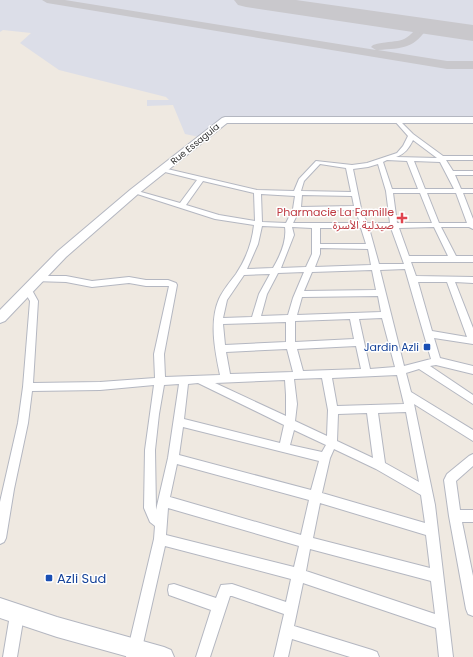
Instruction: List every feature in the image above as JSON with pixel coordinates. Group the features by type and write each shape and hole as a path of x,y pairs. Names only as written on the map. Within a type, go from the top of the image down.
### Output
{"street":[{"name":"Rue Essaguia","path":"0,318 62,254 134,192 221,122 228,119 473,120"},
{"path":"134,192 218,217 259,224 288,226 473,225 457,188 441,159 411,137 396,119"},
{"path":"256,319 263,294 274,272 280,264 287,245 290,235 288,226 297,209 301,180 318,162 349,166 368,165 383,160 403,150 411,137"},
{"path":"383,160 473,158"},
{"path":"383,160 394,225 430,334 436,361"},
{"path":"410,160 436,224 453,259"},
{"path":"349,166 358,209 371,247 386,315 407,394 427,492 446,657"},
{"path":"163,170 257,192 355,194"},
{"path":"449,173 473,173"},
{"path":"182,206 201,180"},
{"path":"389,191 422,191 473,186"},
{"path":"457,188 473,191"},
{"path":"226,378 221,349 219,321 223,299 241,272 253,250 258,236 259,224 257,192"},
{"path":"464,206 473,206"},
{"path":"297,209 358,209"},
{"path":"284,447 291,424 294,376 291,345 291,318 299,294 316,254 316,226"},
{"path":"317,246 371,247"},
{"path":"241,272 274,272 375,267 406,262 473,259"},
{"path":"37,279 66,279 92,284 129,280 146,283 171,284 173,288 159,354 160,381 154,414 150,450 150,508 154,518 161,524"},
{"path":"413,279 473,280"},
{"path":"430,334 473,340 450,280"},
{"path":"0,538 8,489 23,423 28,387 34,302 30,294 24,292"},
{"path":"299,294 382,293"},
{"path":"219,321 386,315"},
{"path":"354,316 366,372"},
{"path":"221,349 360,342"},
{"path":"28,387 100,386 198,379 400,371 436,361 473,370"},
{"path":"420,365 473,400"},
{"path":"281,657 325,458 332,444 333,410 326,374"},
{"path":"198,379 380,466 427,492"},
{"path":"133,653 160,539 163,501 173,458 184,380"},
{"path":"407,394 473,436"},
{"path":"333,410 410,408"},
{"path":"372,409 380,466"},
{"path":"178,422 200,426 252,441 284,447 325,458"},
{"path":"173,458 316,497 432,531"},
{"path":"473,460 451,478 455,516 470,577 473,609"},
{"path":"163,501 306,542 437,576"},
{"path":"455,516 473,516"},
{"path":"160,539 299,575 443,624"},
{"path":"203,657 219,606 224,592 227,589 291,610"},
{"path":"174,590 219,606"},
{"path":"10,657 9,612 133,653 164,657"},
{"path":"286,630 372,657"}],"shaded area":[{"path":"0,0 473,0 473,118 224,118 199,137 185,134 173,105 147,106 147,100 169,100 166,97 59,70 20,43 31,33 3,30 0,32"}],"taxiway":[{"path":"47,0 447,65 473,65"},
{"path":"377,47 407,43 416,37 424,25"}],"runway":[{"path":"246,0 473,33"}],"place":[{"name":"Pharmacie La Famille صيدلية الأسرة","path":"402,218"},
{"name":"Jardin Azli","path":"427,347"},
{"name":"Azli Sud","path":"49,578"}]}
